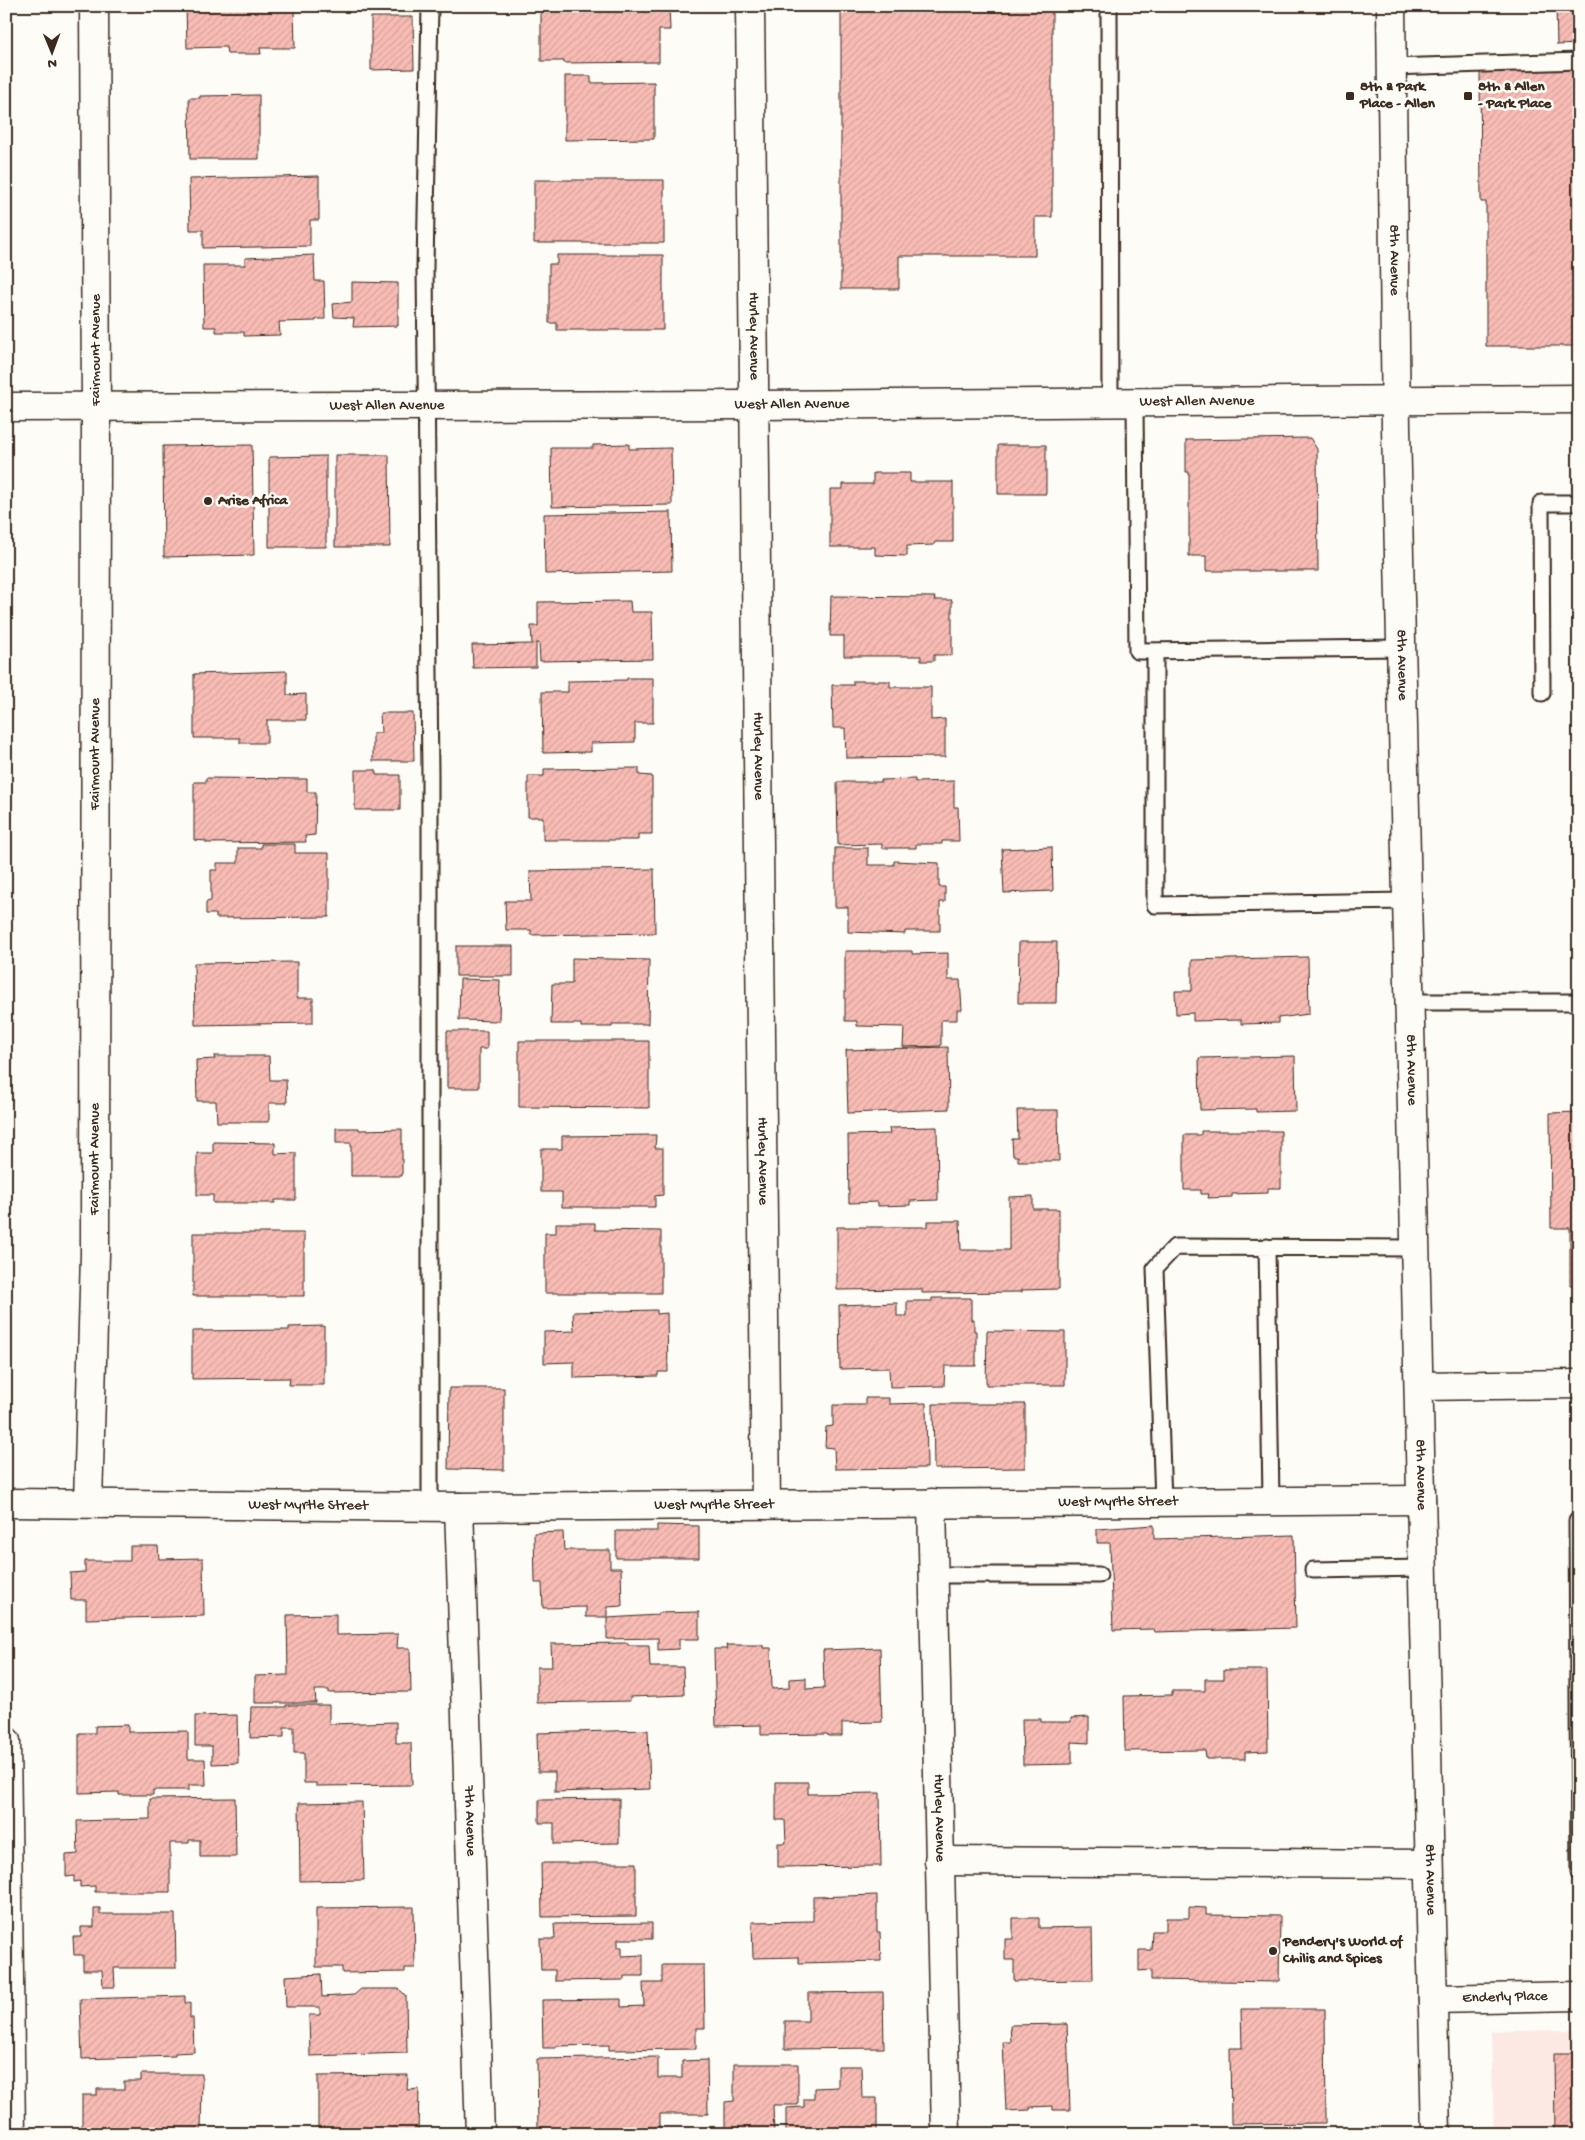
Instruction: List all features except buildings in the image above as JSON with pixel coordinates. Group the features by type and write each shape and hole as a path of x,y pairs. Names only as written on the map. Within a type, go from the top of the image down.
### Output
{"street":[{"name":"Fairmount Avenue","path":"88,1503 95,1254 96,406 94,6"},
{"name":"Hurley Avenue","path":"750,6 766,1505"},
{"name":"8th Avenue","path":"1391,6 1401,648 1436,2134"},
{"name":"West Allen Avenue","path":"6,407 754,405 1579,399"},
{"path":"1419,1386 1579,1384"},
{"name":"West Myrtle Street","path":"6,1503 459,1507 1421,1500"},
{"name":"Hurley Avenue","path":"932,1503 946,2134"},
{"name":"7th Avenue","path":"459,1507 480,2134"},
{"path":"6,1741 11,2134"},
{"path":"940,1861 1429,1864"},
{"name":"Enderly Place","path":"1433,1999 1579,1996"}],"lane":[{"path":"430,6 425,266 430,775 430,1507"},
{"path":"1109,6 1123,402 1137,651 1401,648"},
{"path":"1392,67 1579,61"},
{"path":"1542,693 1541,503 1579,503"},
{"path":"1155,651 1155,905 1407,901"},
{"path":"1410,1002 1579,1002"},
{"path":"1163,1502 1155,1268 1175,1247 1415,1248"},
{"path":"1267,1247 1270,1500"},
{"path":"1579,1518 1577,1520 1577,1578 1579,1873"},
{"path":"1313,1570 1422,1568"},
{"path":"933,1575 1099,1575"}],"shaded area":[{"path":"1579,2030 1579,2134 1494,2134 1491,2031"}],"place":[{"name":"8th & Park Place - Allen","path":"1350,96"},
{"name":"8th & Allen - Park Place","path":"1468,96"},
{"name":"Arise Africa","path":"208,501"},
{"name":"Pendery's World of Chilis and Spices","path":"1273,1951"}]}
